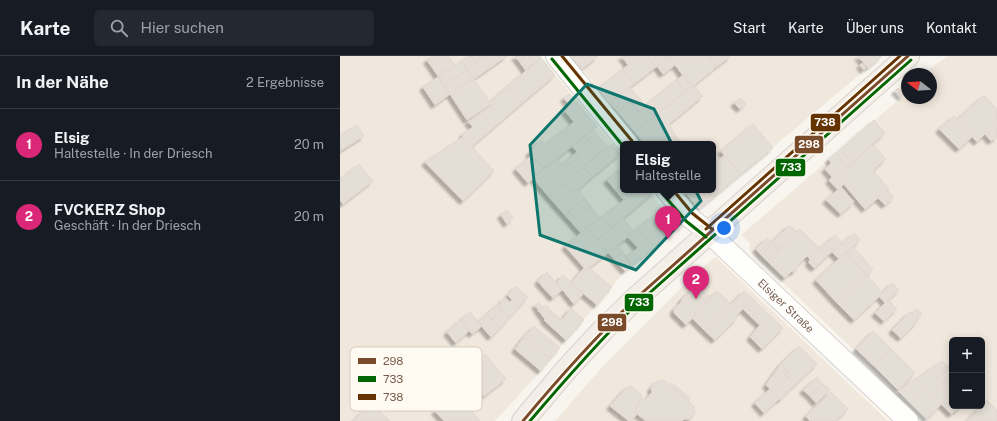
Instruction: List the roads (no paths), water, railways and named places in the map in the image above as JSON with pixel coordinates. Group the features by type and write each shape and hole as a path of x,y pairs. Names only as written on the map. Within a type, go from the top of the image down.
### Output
{"main road":[{"path":"524,421 566,370 602,331 709,233 908,56"}],"street":[{"path":"556,56 626,141"},
{"name":"Elsiger Straße","path":"668,193 689,218 709,233 908,421"}],"place":[{"name":"Elsig","path":"668,239"},
{"name":"FVCKERZ Shop","path":"696,299"}]}
